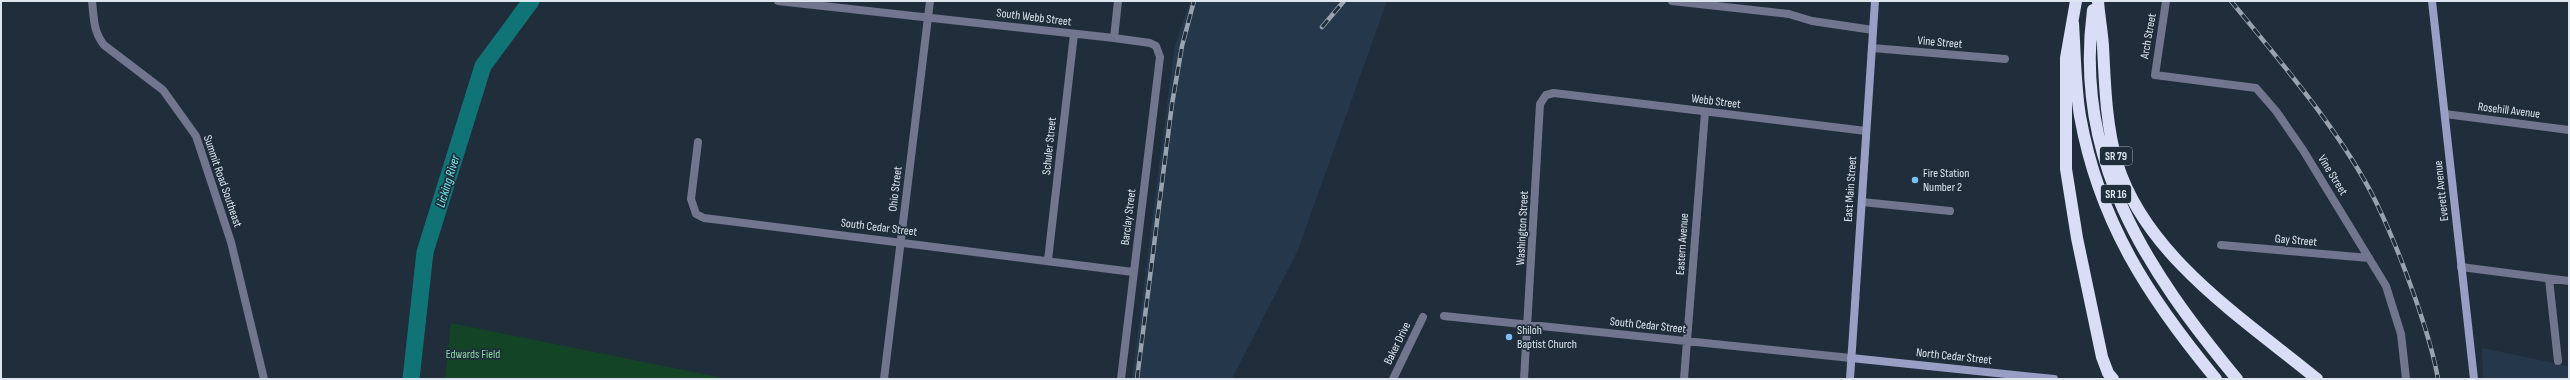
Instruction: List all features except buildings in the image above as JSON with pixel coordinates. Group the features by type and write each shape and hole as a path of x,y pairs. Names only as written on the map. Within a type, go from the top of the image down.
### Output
{"highway":[{"name":"SR 16","path":"2076,1 2073,23 2080,115 2098,187 2134,267 2152,297 2216,379"},
{"name":"SR 16","path":"2094,1 2090,50 2092,112 2119,200 2149,261 2220,359 2237,379"},
{"name":"SR 79","path":"2098,1 2108,122 2117,162 2126,186 2140,211 2152,231 2181,266 2317,379"},
{"path":"2073,23 2066,58 2066,169 2077,238 2102,357 2108,373 2113,379"}],"main road":[{"name":"East Main Street","path":"1850,379 1875,1"},
{"name":"Everett Avenue","path":"2432,1 2474,379"},
{"name":"North Cedar Street","path":"1851,358 2013,377 2054,379"},
{"path":"2468,379 2473,366"}],"street":[{"name":"Summit Road Southeast","path":"92,1 94,29 104,45 163,90 196,136 227,229 264,379"},
{"name":"South Webb Street","path":"778,1 928,16 1150,43 1159,51 1160,57"},
{"name":"Ohio Street","path":"884,379 930,1"},
{"path":"1114,38 1118,1"},
{"path":"1672,1 1789,14 1812,21 1873,30"},
{"name":"Arch Street","path":"2155,75 2166,1"},
{"name":"Schuler Street","path":"1048,260 1074,34"},
{"name":"Vine Street","path":"1872,48 2005,59"},
{"name":"Barclay Street","path":"1121,379 1160,57"},
{"name":"Vine Street","path":"2155,75 2256,88 2276,111 2303,150 2386,286 2396,316 2402,342 2406,379"},
{"name":"Washington Street","path":"1524,379 1529,325 1540,104 1548,94 1562,94"},
{"name":"Webb Street","path":"1562,94 1866,131"},
{"name":"Eastern Avenue","path":"1684,379 1705,112"},
{"name":"Rosehill Avenue","path":"2445,114 2569,130"},
{"name":"South Cedar Street","path":"698,142 691,199 696,214 704,218 1048,260 1133,272"},
{"path":"1862,202 1950,211"},
{"name":"Gay Street","path":"2221,245 2369,258"},
{"path":"2461,267 2569,281"},
{"path":"2550,279 2558,361"},
{"name":"South Cedar Street","path":"1444,316 1851,358"},
{"name":"Baker Drive","path":"1393,379 1423,317"}],"shaded area":[{"path":"1190,1 1387,1 1298,250 1232,379 1132,379 1174,49"},
{"path":"2482,348 2569,366 2569,379 2483,379"}],"green space":[{"name":"Edwards Field","path":"451,323 728,379 445,379"}],"waterway":[{"name":"Licking River","path":"411,379 425,252 483,66 531,1"}],"railway":[{"path":"1137,379 1172,104 1182,46 1194,1"},
{"path":"1322,27 1344,1"},
{"path":"2231,1 2309,98 2346,150 2362,176 2376,202 2405,269 2427,335 2438,379"}],"place":[{"name":"Fire Station Number 2","path":"1915,180"},
{"name":"Shiloh Baptist Church","path":"1509,337"}]}
